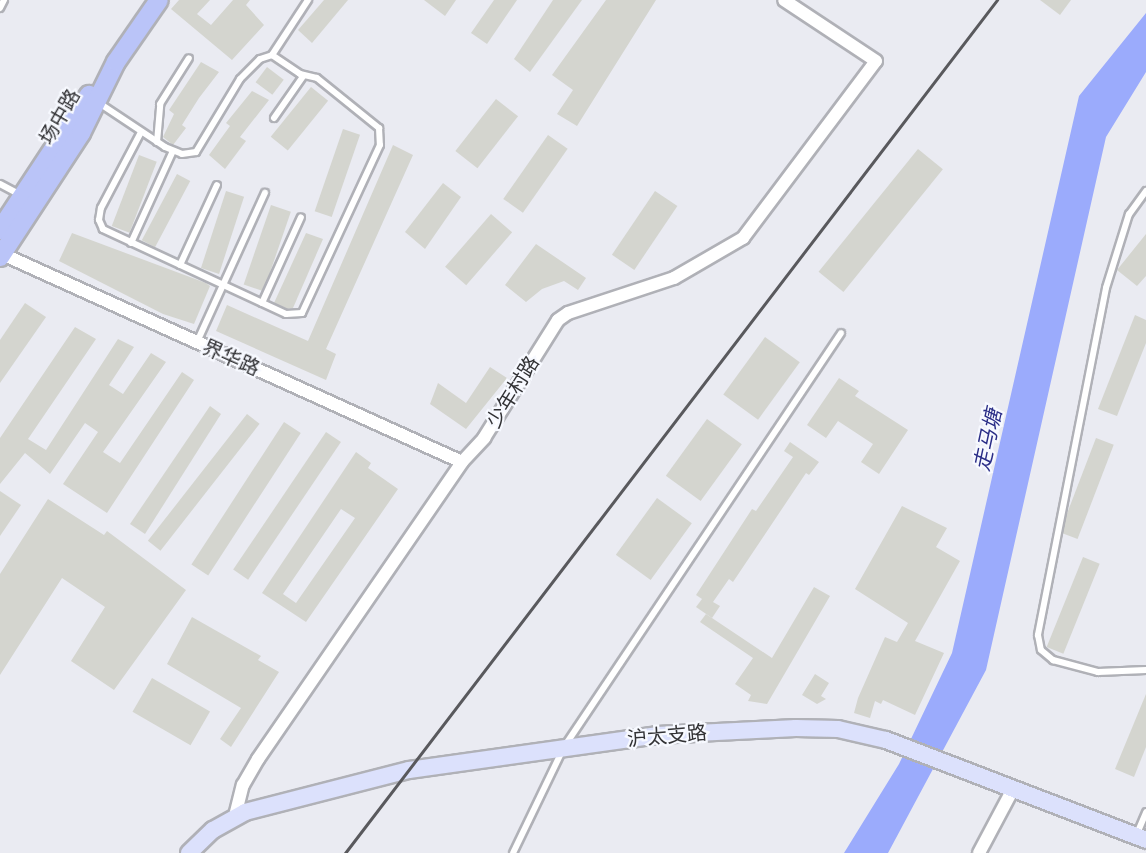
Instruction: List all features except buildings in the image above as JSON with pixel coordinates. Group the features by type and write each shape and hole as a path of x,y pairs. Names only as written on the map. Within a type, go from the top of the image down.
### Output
{"main road":[{"name":"场中路","path":"0,230 93,99 149,0"},
{"name":"场中路","path":"1,254 116,62 159,0"}],"street":[{"name":"少年村路","path":"235,816 243,785 258,759 462,462 488,433 558,320 568,313 674,278 744,238 876,61 784,0"},
{"name":"界华路","path":"1,254 462,462"},
{"name":"沪太支路","path":"189,853 235,816 408,770 657,735 796,728 852,731 903,746 1141,838"},
{"path":"979,853 1013,789"}],"lane":[{"path":"0,8 4,0"},
{"path":"93,99 173,151 187,154 201,149 236,84 257,62 272,56 308,0"},
{"path":"141,132 122,164 99,219 106,231 292,316 308,307 383,137 373,122 319,80 304,75 272,56"},
{"path":"157,142 160,104 189,58"},
{"path":"274,118 304,75"},
{"path":"131,243 173,151"},
{"path":"0,184 22,196"},
{"path":"180,266 217,185"},
{"path":"1146,191 1129,214 1106,288 1038,635 1041,650 1053,660 1106,673 1146,670"},
{"path":"197,342 265,193"},
{"path":"262,303 301,217"},
{"path":"513,853 564,747 841,333"},
{"path":"1141,838 1146,812"}],"water":[{"path":"1146,13 1146,72 1106,137 986,670 888,853 844,853 899,764 952,653 1079,96"}],"railway":[{"path":"345,853 997,0"}],"water label":[{"name":"走马塘","path":"988,440"}]}
